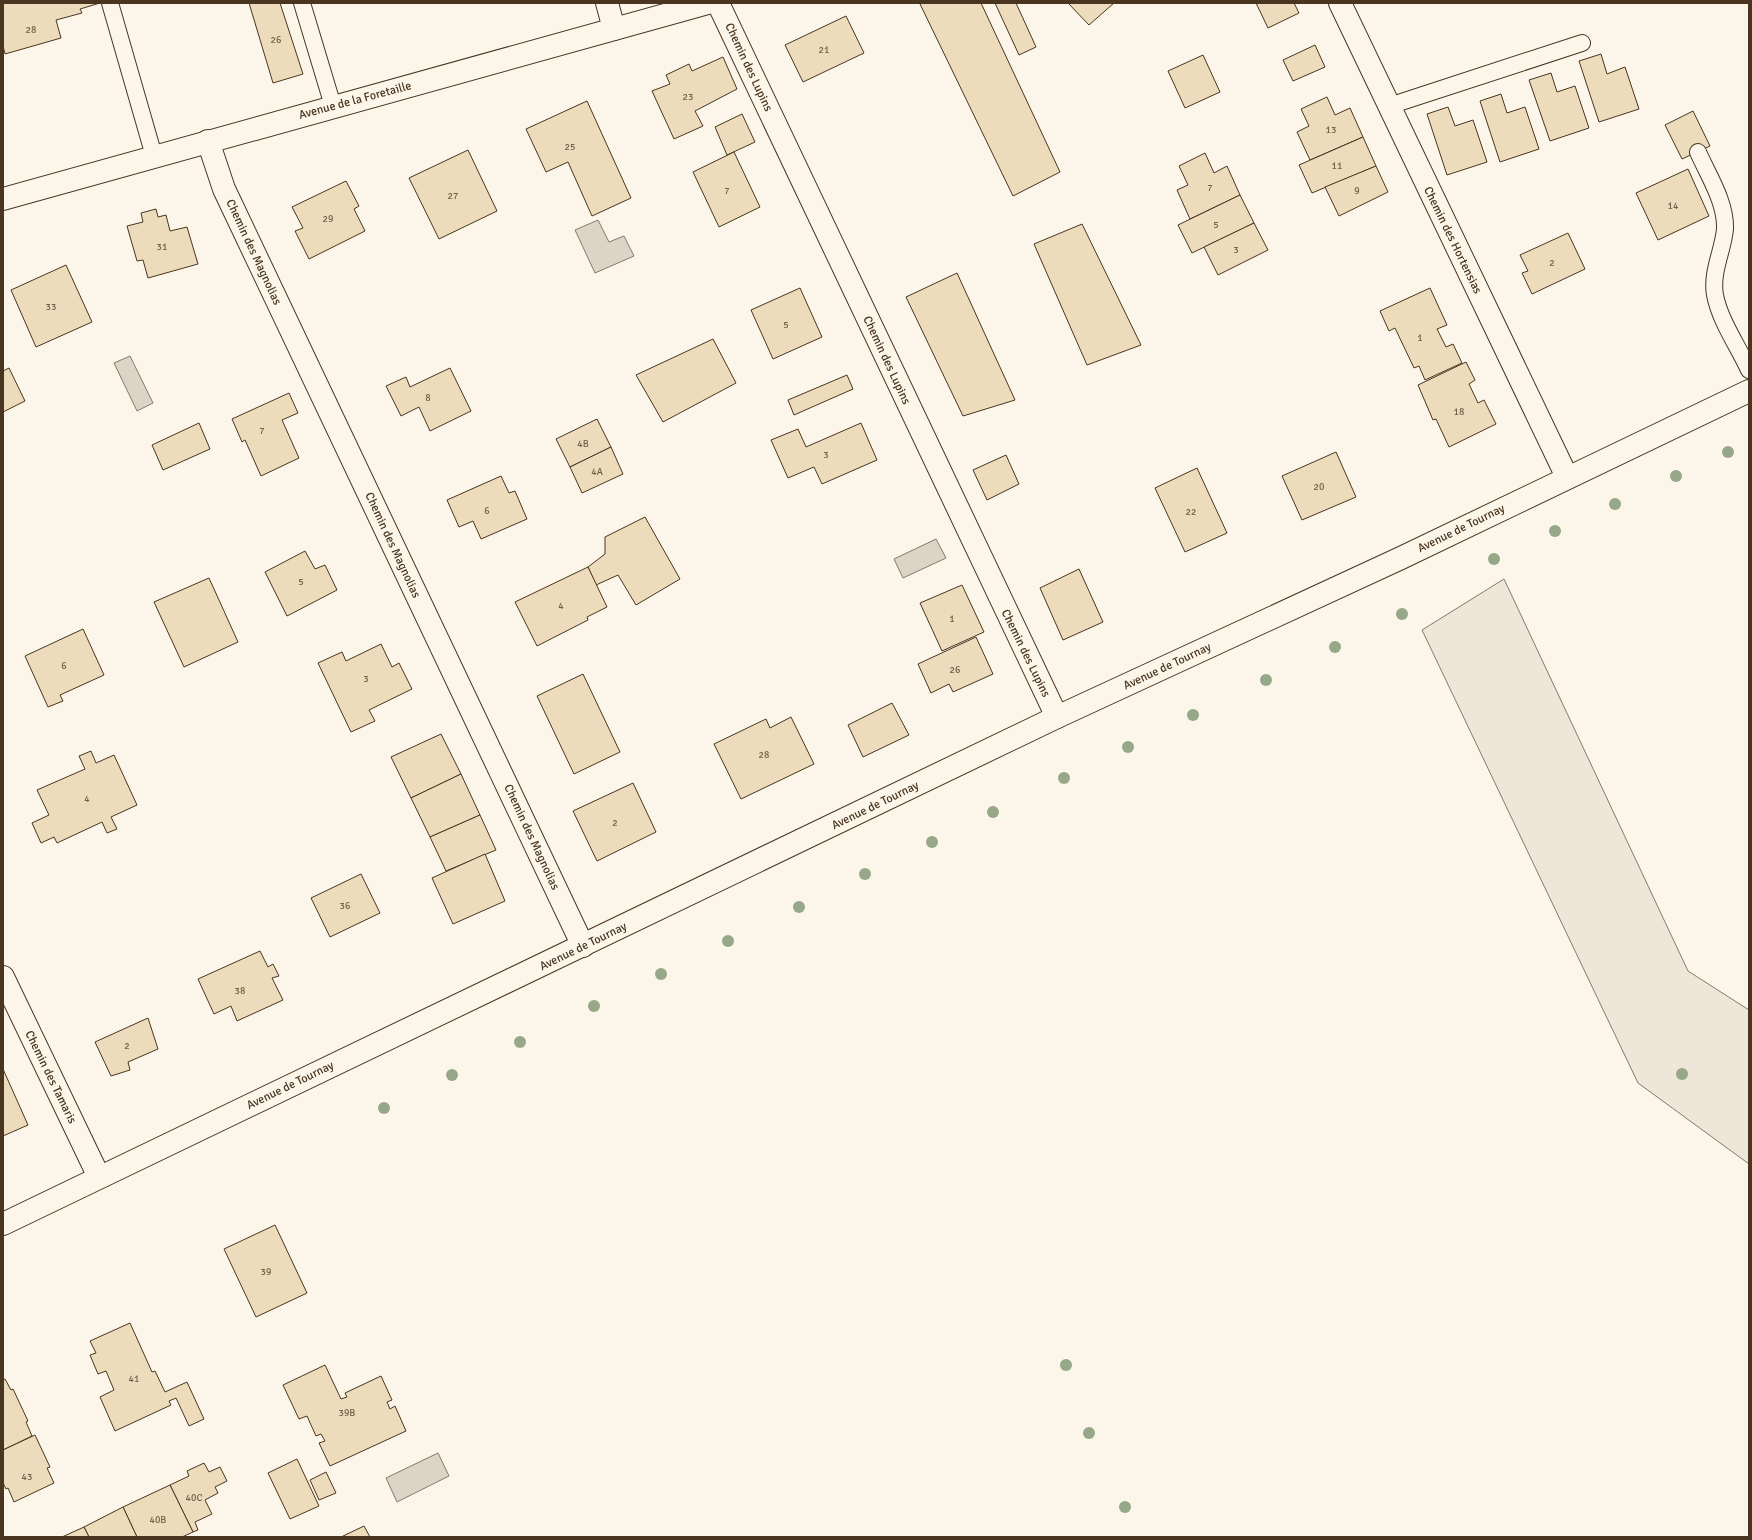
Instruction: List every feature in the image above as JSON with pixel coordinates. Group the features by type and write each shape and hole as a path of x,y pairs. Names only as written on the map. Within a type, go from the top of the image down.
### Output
{"street":[{"path":"607,3 614,28"},
{"name":"Avenue de la Foretaille","path":"3,198 708,3"},
{"name":"Chemin des Lupins","path":"718,3 1057,717"},
{"name":"Chemin des Hortensias","path":"1340,3 1567,477"},
{"name":"Chemin des Magnolias","path":"208,141 224,189 583,946"},
{"name":"Avenue de Tournay","path":"3,1224 1057,717 1401,558 1567,477 1749,391"},
{"name":"Chemin des Tamaris","path":"3,977 99,1177"}],"lane":[{"path":"110,3 154,156"},
{"path":"302,3 333,106"},
{"path":"1388,106 1582,43"},
{"path":"1698,152 1722,204 1724,216 1723,242 1714,279 1715,295 1726,325 1749,370"}],"shaded area":[{"path":"598,220 609,242 624,236 634,256 595,273 575,230"},
{"path":"130,356 153,403 137,411 114,363"},
{"path":"936,539 946,558 903,578 894,559"},
{"path":"1504,579 1688,971 1749,1010 1749,1164 1638,1083 1422,630"},
{"path":"438,1453 449,1476 397,1502 386,1478"}],"building":[{"path":"3,3 100,3 80,9 82,13 56,20 61,38 5,54 3,46"},
{"path":"249,3 280,3 303,74 273,83"},
{"path":"981,3 1060,172 1013,196 920,4"},
{"path":"995,3 1016,3 1036,47 1019,55"},
{"path":"1068,3 1114,3 1089,25"},
{"path":"1256,3 1294,3 1299,13 1268,28"},
{"path":"846,16 864,53 803,82 785,45"},
{"path":"1315,45 1325,67 1293,81 1283,60"},
{"path":"1601,54 1607,74 1625,67 1639,109 1599,122 1579,61"},
{"path":"1203,55 1220,92 1185,108 1168,71"},
{"path":"723,57 737,89 695,111 703,126 674,139 652,91 670,84 666,75 689,64 692,71"},
{"path":"1551,73 1557,92 1575,86 1589,128 1550,141 1529,80"},
{"path":"1501,94 1507,113 1525,107 1539,149 1500,162 1480,101"},
{"path":"1327,97 1335,115 1350,108 1363,137 1310,160 1297,132 1309,126 1301,109"},
{"path":"587,101 631,198 592,216 568,162 546,172 526,129"},
{"path":"1448,107 1455,126 1473,120 1487,162 1447,175 1427,114"},
{"path":"1693,111 1710,146 1682,159 1665,125"},
{"path":"742,114 755,142 727,155 715,127"},
{"path":"1363,137 1376,166 1312,193 1299,165"},
{"path":"468,150 497,211 439,239 409,178"},
{"path":"734,152 760,207 719,227 693,172"},
{"path":"1205,153 1214,173 1227,166 1240,195 1190,219 1177,190 1188,185 1179,166"},
{"path":"1376,166 1388,192 1339,216 1325,187"},
{"path":"1688,169 1709,216 1658,240 1636,193"},
{"path":"346,181 359,206 354,209 365,231 309,259 295,231 303,228 292,207"},
{"path":"1240,195 1254,223 1192,253 1178,225"},
{"path":"156,209 158,217 166,215 170,231 187,227 198,264 148,278 143,260 137,261 127,226 143,222 141,213"},
{"path":"1254,223 1268,250 1218,275 1204,247"},
{"path":"1082,224 1141,345 1087,365 1034,244"},
{"path":"1568,233 1585,269 1532,294 1522,273 1528,271 1520,255"},
{"path":"66,265 92,322 36,347 11,290"},
{"path":"957,273 1015,400 963,416 906,297"},
{"path":"800,288 822,337 773,359 751,310"},
{"path":"1430,288 1447,325 1437,329 1446,347 1453,344 1462,363 1425,380 1419,366 1414,368 1395,328 1389,331 1380,311"},
{"path":"713,339 736,383 663,422 636,375"},
{"path":"1466,362 1475,380 1469,384 1478,403 1484,400 1496,424 1449,447 1436,419 1433,420 1418,385"},
{"path":"9,368 25,401 3,412 3,371"},
{"path":"450,368 471,411 430,431 419,407 401,416 386,386 406,377 410,387"},
{"path":"847,375 853,389 794,415 788,400"},
{"path":"289,393 298,413 282,420 299,458 261,476 245,440 242,442 232,419"},
{"path":"597,419 611,447 570,467 556,439"},
{"path":"199,423 210,449 163,470 152,445"},
{"path":"861,423 877,460 822,484 814,467 788,478 771,440 798,429 806,447"},
{"path":"611,447 623,474 582,493 570,467"},
{"path":"1336,452 1356,497 1302,520 1282,476"},
{"path":"1006,455 1019,484 987,500 973,470"},
{"path":"1197,468 1227,533 1185,552 1155,488"},
{"path":"501,476 509,493 515,491 527,519 481,539 473,521 459,527 447,500"},
{"path":"645,517 680,579 636,605 618,575 596,585 588,567 605,554 605,537"},
{"path":"305,551 315,569 325,565 337,590 287,616 265,572"},
{"path":"588,567 607,607 587,617 588,620 537,646 515,602"},
{"path":"1079,569 1103,622 1063,640 1040,588"},
{"path":"209,578 238,642 184,667 154,602"},
{"path":"962,585 984,632 942,651 920,603"},
{"path":"83,629 104,675 60,695 63,701 48,707 25,656"},
{"path":"976,637 993,674 953,692 949,684 931,693 918,664"},
{"path":"381,644 392,667 399,663 412,689 369,710 375,721 351,732 318,663 342,652 346,661"},
{"path":"583,674 620,752 574,774 537,696"},
{"path":"892,703 909,735 863,757 848,725"},
{"path":"791,717 814,764 741,799 714,744 766,719 770,728"},
{"path":"441,734 461,774 411,798 391,757"},
{"path":"91,751 96,763 114,755 137,805 111,817 117,829 107,833 102,822 57,843 54,837 41,843 32,823 49,815 37,790 85,769 79,756"},
{"path":"461,774 480,815 430,837 411,798"},
{"path":"633,783 656,832 597,861 573,811"},
{"path":"480,815 496,850 446,871 430,837"},
{"path":"485,854 505,901 453,924 432,878"},
{"path":"361,874 380,913 330,937 311,898"},
{"path":"260,951 268,967 273,964 279,976 272,978 283,1000 237,1021 231,1006 214,1014 198,979"},
{"path":"148,1018 158,1049 128,1062 130,1070 111,1076 95,1042"},
{"path":"3,1069 28,1125 3,1136"},
{"path":"275,1225 307,1293 256,1317 224,1249"},
{"path":"130,1323 152,1372 155,1371 165,1392 187,1382 204,1419 189,1426 176,1398 169,1401 171,1405 115,1431 100,1397 114,1390 106,1371 98,1374 90,1355 96,1353 90,1341"},
{"path":"325,1365 341,1399 347,1397 345,1393 381,1376 392,1400 387,1402 390,1409 395,1406 406,1431 330,1466 319,1443 325,1441 321,1434 316,1436 307,1416 299,1419 283,1385"},
{"path":"5,1379 11,1390 13,1389 28,1421 26,1422 32,1436 3,1450 3,1380"},
{"path":"35,1435 50,1467 47,1468 54,1483 14,1502 8,1488 6,1489 3,1483 3,1450"},
{"path":"297,1459 319,1506 290,1519 268,1473"},
{"path":"204,1463 209,1472 220,1467 227,1481 215,1487 218,1493 205,1500 212,1514 195,1522 198,1530 193,1532 170,1485 189,1476 187,1471"},
{"path":"326,1472 336,1493 319,1500 310,1480"},
{"path":"170,1485 193,1532 182,1537 137,1537 123,1507"},
{"path":"123,1507 137,1537 89,1537 84,1527"},
{"path":"364,1526 370,1537 341,1537"},
{"path":"84,1527 89,1537 62,1537"}]}
